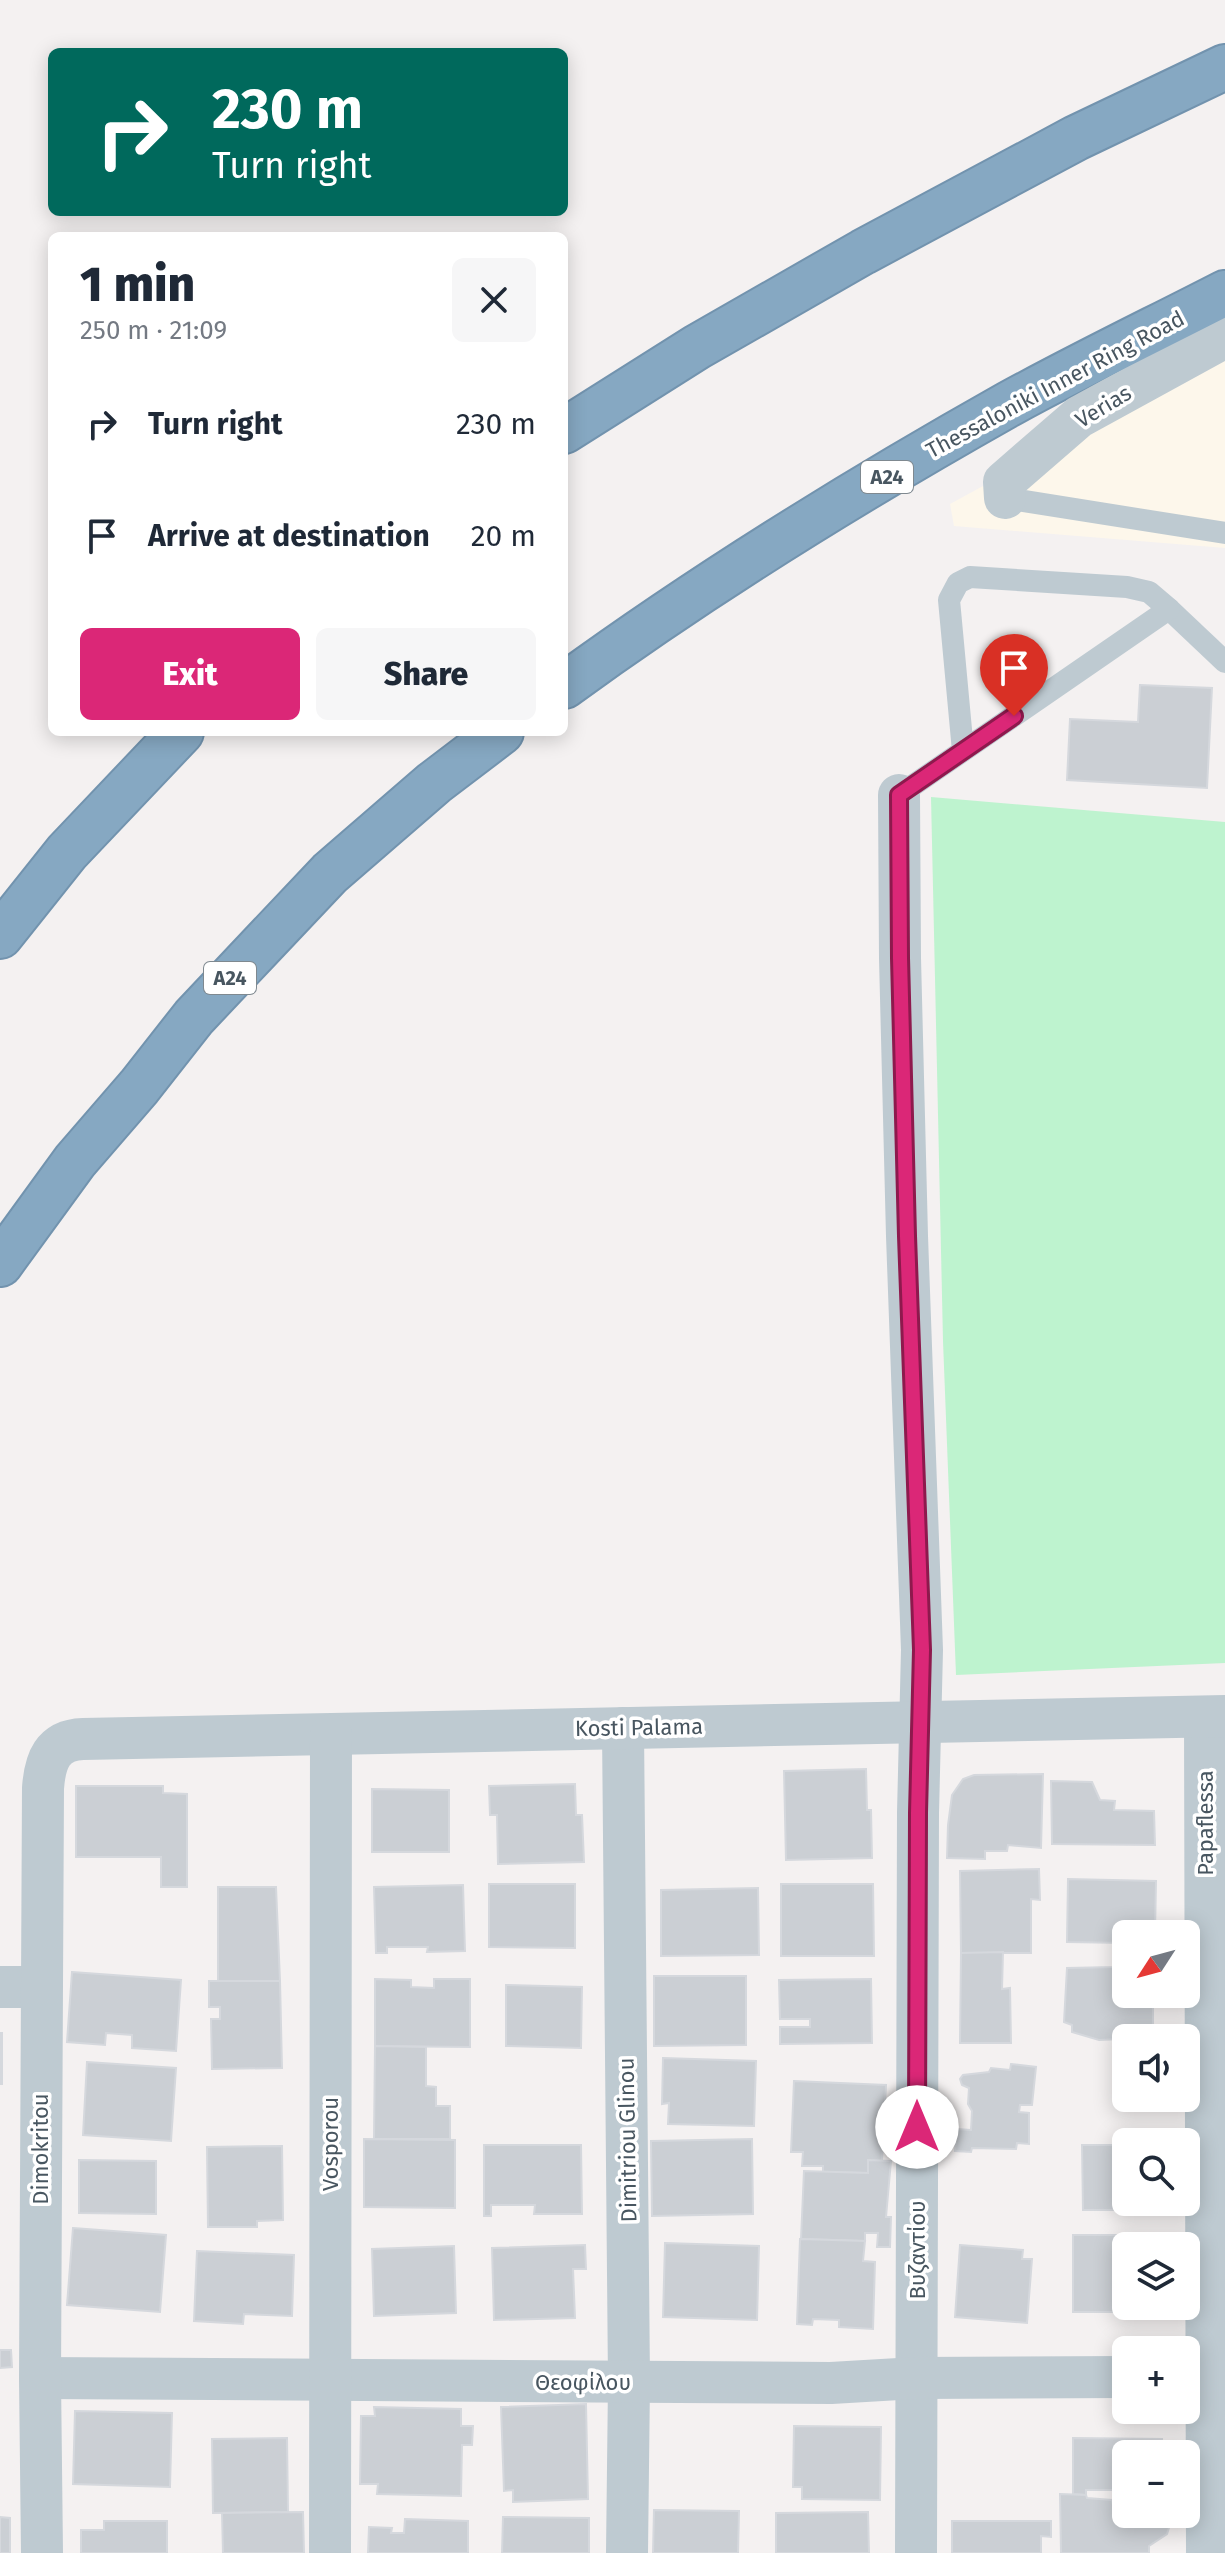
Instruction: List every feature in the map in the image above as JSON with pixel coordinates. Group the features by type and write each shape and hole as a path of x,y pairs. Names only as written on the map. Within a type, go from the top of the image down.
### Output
{"highway":[{"path":"568,428 697,347 863,252 1076,138 1225,67"},
{"name":"Thessaloniki Inner Ring Road","path":"568,683 729,575 950,439 1012,403 1225,293"},
{"path":"0,936 67,852 177,736"},
{"name":"Α24","path":"0,1264 75,1161 194,1017 341,863 434,783 496,736"}],"street":[{"name":"Verias","path":"1005,498 1004,482 1079,417 1225,337"},
{"name":"Βυζαντίου","path":"899,795 900,958 920,1558 922,1720 918,1813 916,2553"},
{"name":"Kosti Palama","path":"56,1747 75,1740 1215,1716"},
{"name":"Papaflessa","path":"1207,2553 1206,2376 1215,1716"},
{"name":"Dimitriou Glinou","path":"623,1728 629,2382 627,2553"},
{"name":"Vosporou","path":"330,2553 331,1735"},
{"name":"Dimokritou","path":"42,2553 41,1987 44,1780 45,1766 56,1747"},
{"path":"0,1987 41,1987"},
{"name":"Θεοφίλου","path":"40,2378 831,2383 916,2378 1112,2377"}],"lane":[{"path":"1005,498 1225,533"},
{"path":"963,751 949,600 958,583 970,577 1127,587 1149,592 1225,662"},
{"path":"899,795 1169,609"}],"shaded area":[{"path":"1225,354 1225,548 954,526 950,504"}],"green space":[{"path":"931,797 1225,822 1225,1663 956,1675 943,1341"}],"building":[{"path":"1140,685 1212,688 1207,788 1067,780 1070,719 1138,722"},
{"path":"866,1769 872,1858 786,1860 784,1771"},
{"path":"1043,1774 1041,1848 1008,1845 1007,1851 985,1851 985,1859 947,1858 952,1795 963,1779 974,1775"},
{"path":"1051,1781 1092,1782 1100,1800 1115,1801 1114,1810 1154,1811 1155,1845 1052,1844"},
{"path":"575,1784 576,1815 582,1815 584,1862 498,1864 497,1815 490,1815 489,1786"},
{"path":"76,1786 163,1786 163,1793 187,1794 187,1887 161,1887 161,1857 76,1857"},
{"path":"372,1789 449,1790 449,1852 372,1852"},
{"path":"1039,1869 1040,1900 1031,1899 1031,1953 961,1953 960,1871"},
{"path":"1068,1879 1156,1881 1155,1920 1112,1920 1112,1943 1067,1942"},
{"path":"489,1884 575,1884 575,1948 489,1947"},
{"path":"781,1884 873,1884 874,1956 781,1956"},
{"path":"463,1885 465,1951 427,1952 428,1947 387,1947 387,1953 376,1953 374,1887"},
{"path":"218,1887 276,1887 280,1981 218,1981"},
{"path":"758,1888 759,1955 661,1956 661,1890"},
{"path":"1003,1952 1002,1989 1010,1988 1011,2043 960,2043 961,1953"},
{"path":"1112,1967 1112,2008 1153,2008 1153,2024 1112,2024 1112,2039 1099,2040 1072,2032 1072,2025 1064,2022 1067,1968"},
{"path":"72,1972 181,1980 176,2051 132,2048 132,2035 106,2033 105,2045 67,2042"},
{"path":"654,1976 746,1976 746,2045 654,2046"},
{"path":"375,1979 411,1980 411,1987 434,1988 434,1979 470,1979 470,2047 375,2046"},
{"path":"871,1979 872,2043 780,2044 780,2027 810,2027 810,2019 780,2019 779,1980"},
{"path":"209,1981 280,1981 282,2068 212,2069 211,2019 220,2019 220,2007 209,2007"},
{"path":"506,1985 582,1987 581,2048 506,2046"},
{"path":"2,2033 2,2084 0,2084"},
{"path":"375,2046 426,2047 426,2086 436,2087 436,2106 450,2106 450,2139 374,2139"},
{"path":"663,2058 756,2061 754,2126 668,2124 669,2103 662,2104"},
{"path":"87,2062 176,2068 171,2141 83,2135"},
{"path":"1011,2064 1036,2067 1032,2105 1020,2105 1019,2112 1029,2113 1029,2144 1017,2143 1016,2149 972,2148 971,2152 955,2151 957,2129 971,2130 969,2088 962,2085 960,2079 963,2075 989,2072 991,2068 1010,2070"},
{"path":"794,2081 886,2085 882,2161 868,2160 868,2173 823,2172 823,2166 802,2166 803,2152 791,2152"},
{"path":"364,2139 455,2140 455,2208 364,2207"},
{"path":"752,2139 753,2214 652,2216 651,2141"},
{"path":"484,2145 581,2145 582,2214 534,2214 535,2205 491,2205 491,2216 484,2216"},
{"path":"1082,2145 1112,2145 1112,2210 1083,2210"},
{"path":"282,2146 283,2220 257,2221 257,2227 208,2227 207,2147"},
{"path":"79,2160 156,2161 156,2214 79,2213"},
{"path":"868,2160 891,2161 886,2217 891,2217 890,2247 877,2247 878,2233 865,2233 865,2241 801,2239 804,2171 868,2173"},
{"path":"73,2228 166,2235 160,2312 67,2305"},
{"path":"1073,2235 1112,2235 1112,2312 1073,2312"},
{"path":"800,2239 865,2241 863,2261 875,2262 873,2329 839,2327 839,2320 813,2319 812,2325 797,2324"},
{"path":"665,2243 759,2246 757,2320 663,2317"},
{"path":"585,2245 586,2269 573,2269 575,2318 494,2320 492,2248"},
{"path":"960,2245 1023,2250 1022,2259 1032,2259 1027,2323 955,2317"},
{"path":"454,2246 456,2313 374,2316 372,2249"},
{"path":"197,2251 294,2255 292,2316 244,2314 243,2324 194,2321"},
{"path":"0,2350 11,2350 12,2367 0,2368"},
{"path":"586,2404 588,2499 513,2502 513,2490 504,2491 501,2407"},
{"path":"374,2407 461,2409 461,2426 473,2426 472,2445 462,2445 461,2496 377,2494 378,2484 360,2484 361,2416 375,2416"},
{"path":"75,2411 172,2413 170,2487 73,2484"},
{"path":"794,2426 881,2427 880,2500 802,2499 802,2487 793,2487"},
{"path":"287,2438 288,2512 213,2513 212,2439"},
{"path":"1073,2438 1162,2439 1112,2440 1112,2490 1086,2490 1086,2495 1073,2494"},
{"path":"1060,2494 1112,2500 1112,2528 1169,2528 1167,2534 1149,2546 1149,2553 1061,2553"},
{"path":"654,2510 739,2511 738,2553 653,2553"},
{"path":"303,2512 304,2553 223,2553 222,2513"},
{"path":"868,2512 869,2553 776,2553 776,2513"},
{"path":"0,2517 10,2518 10,2553 0,2553"},
{"path":"503,2517 589,2518 589,2553 502,2553"},
{"path":"405,2519 468,2521 468,2553 368,2553 369,2527 392,2528 391,2533 404,2533"},
{"path":"104,2521 167,2521 167,2553 81,2553 81,2530 104,2530"},
{"path":"952,2521 1051,2521 1051,2537 1041,2536 1041,2553 952,2553"}],"route":[{"path":"917,2127 922,1650 907,1236 899,795 1014,716"}]}
